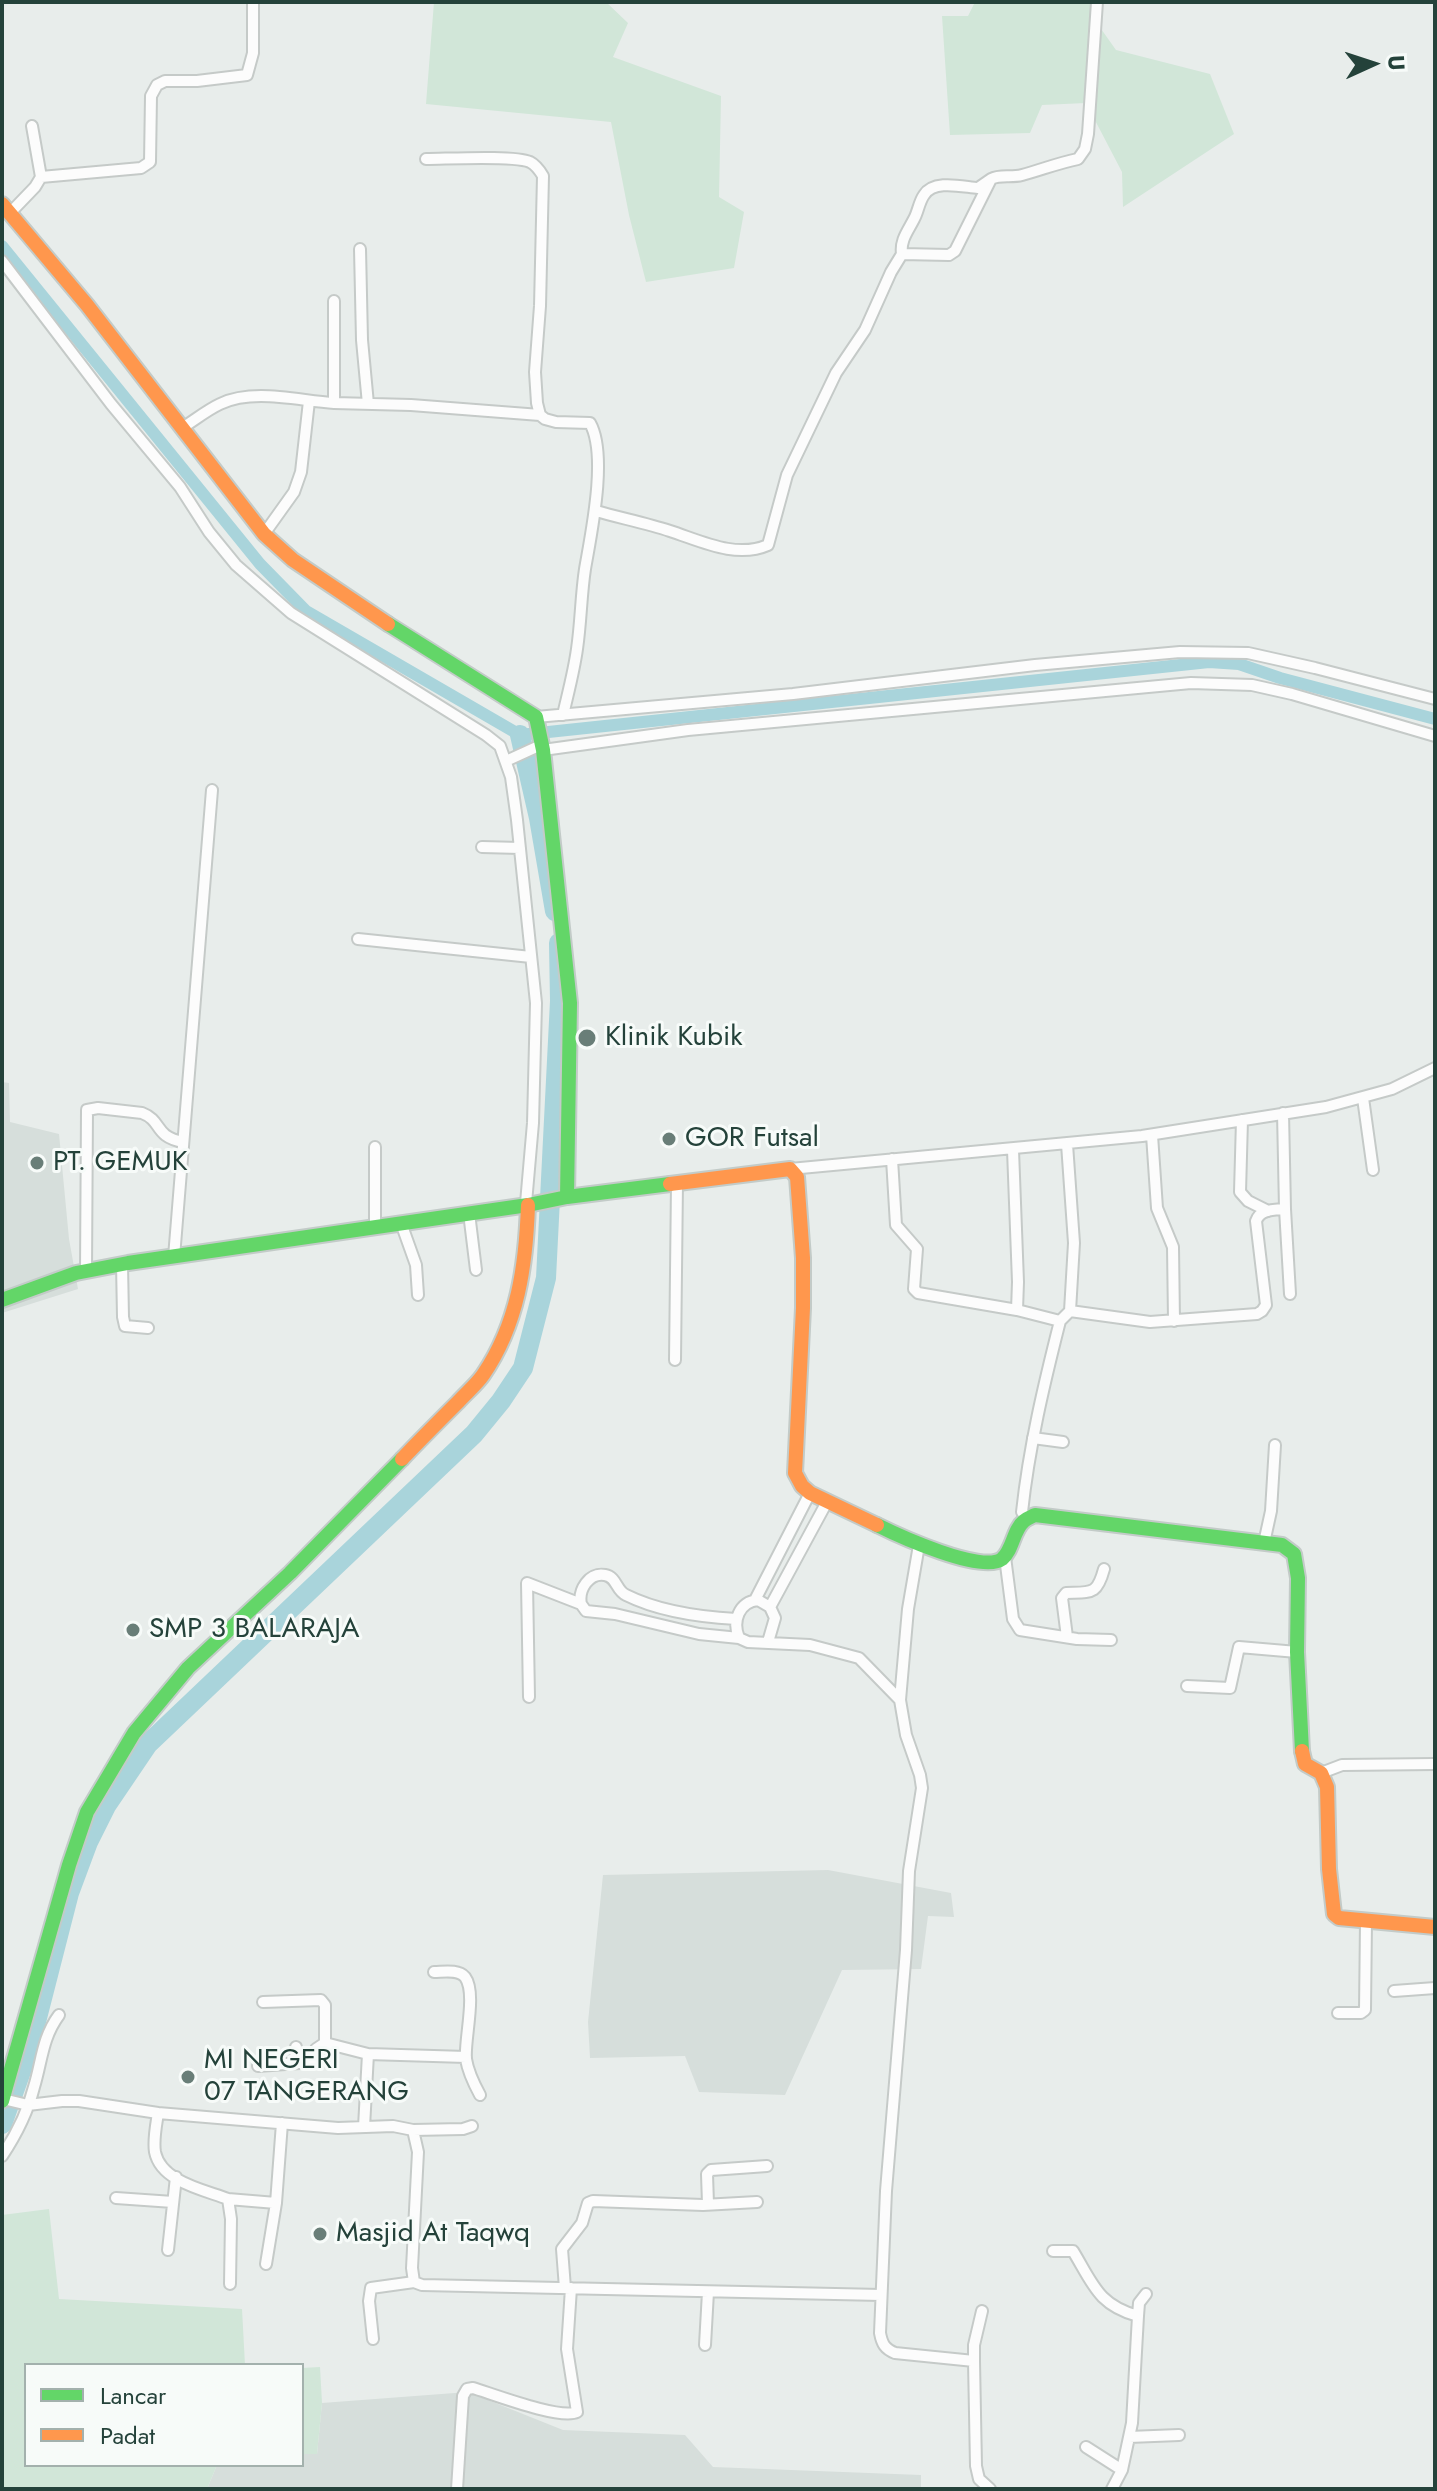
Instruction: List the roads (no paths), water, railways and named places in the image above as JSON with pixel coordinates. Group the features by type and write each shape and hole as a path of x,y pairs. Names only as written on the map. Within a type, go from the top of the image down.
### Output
{"street":[{"path":"41,177 141,168 150,162 151,96 157,85 165,81 247,75 253,53 253,2"},
{"path":"596,511 706,545 753,551 768,545 787,475 836,373 865,330 902,254 904,236 923,196 928,190 945,185 978,188 996,176 1012,177 1078,159 1085,149 1097,2"},
{"path":"32,126 41,177 35,187 6,208 87,305 264,534 293,560 537,720 1180,652 1248,653 1435,699"},
{"path":"426,159 513,159 529,162 543,176 535,372 540,415"},
{"path":"902,254 949,255 955,251 991,179"},
{"path":"360,249 362,340 368,404"},
{"path":"2,261 111,404 180,487 209,532 236,565 291,613 486,735 510,759 536,1003 527,1251 521,1293 502,1344 482,1377 290,1573 188,1668 134,1733 87,1812 69,1865 4,2100 26,2105 79,2101 158,2113 338,2128 393,2126 413,2130 472,2126"},
{"path":"334,301 334,403"},
{"path":"182,428 221,403 257,396 540,415 556,422 590,423 598,479 596,511 585,572 577,653 563,715"},
{"path":"264,534 294,492 301,472 309,401"},
{"path":"510,759 540,746 1191,683 1252,685 1435,736"},
{"path":"537,720 570,1003 562,1198"},
{"path":"174,1257 212,790"},
{"path":"482,847 520,848"},
{"path":"358,939 531,957"},
{"path":"2,1300 86,1271 122,1264 562,1198 790,1169 1152,1135 1326,1107 1392,1089 1435,1068"},
{"path":"1363,1098 1373,1170"},
{"path":"86,1271 87,1110 98,1108 149,1115 169,1139 183,1142"},
{"path":"1283,1113 1290,1294"},
{"path":"1242,1120 1240,1192 1248,1201 1268,1211"},
{"path":"1152,1135 1157,1208 1173,1247 1174,1321"},
{"path":"1027,1518 1022,1512 1033,1438 1060,1321 1070,1311 1074,1243 1067,1144"},
{"path":"375,1147 375,1227"},
{"path":"1013,1150 1017,1310"},
{"path":"892,1159 896,1225 917,1249 914,1289 918,1293 1017,1310 1060,1321"},
{"path":"790,1169 797,1177 799,1187 803,1258 801,1368 794,1461 795,1473 802,1486 853,1515 919,1545 981,1562 994,1563 1005,1557"},
{"path":"675,1360 677,1183"},
{"path":"1070,1311 1150,1322 1257,1314 1266,1305 1256,1221 1258,1215 1285,1209"},
{"path":"469,1213 476,1270"},
{"path":"401,1223 416,1265 418,1295"},
{"path":"122,1264 125,1326 148,1328"},
{"path":"1033,1438 1063,1442"},
{"path":"1264,1543 1271,1511 1275,1445"},
{"path":"755,1600 810,1493"},
{"path":"770,1607 828,1500"},
{"path":"1111,1640 1067,1637 1020,1630 1016,1626 1005,1557 1027,1518 1043,1516 1282,1545 1294,1554 1298,1578 1297,1652 1302,1755 1305,1764 1321,1773 1327,1787 1332,1908 1339,1918 1435,1927"},
{"path":"919,1545 908,1609 900,1700 906,1735 922,1788 909,1871 880,2333 882,2344 895,2353 974,2361"},
{"path":"1067,1637 1062,1598 1066,1593 1092,1592 1099,1587 1104,1569"},
{"path":"736,1619 656,1607 621,1593 613,1578 598,1574 590,1579 580,1598 586,1611 615,1614 699,1634 755,1643 810,1645 859,1658 900,1700"},
{"path":"529,1697 527,1583 581,1604"},
{"path":"615,1614 621,1593"},
{"path":"739,1638 736,1619 745,1604 761,1600 770,1607 775,1618 768,1642"},
{"path":"1187,1686 1230,1688 1239,1647 1297,1652"},
{"path":"1321,1773 1342,1765 1435,1764"},
{"path":"1338,2013 1361,2013 1365,2010 1366,1922"},
{"path":"434,1972 456,1972 466,1978 469,1991 466,2057 480,2095"},
{"path":"1394,1991 1435,1988"},
{"path":"263,2002 324,2002 325,2043"},
{"path":"2,2156 26,2105 49,2028 59,2015"},
{"path":"258,2066 314,2061 316,2049 325,2043 368,2054 466,2057"},
{"path":"295,2063 296,2047"},
{"path":"364,2127 368,2054"},
{"path":"158,2113 155,2153 159,2162 176,2177 228,2199 276,2203"},
{"path":"266,2264 276,2203 282,2123"},
{"path":"413,2130 418,2152 412,2268 414,2282"},
{"path":"708,2204 707,2174 711,2170 767,2166"},
{"path":"168,2250 176,2177"},
{"path":"116,2198 173,2202"},
{"path":"228,2199 230,2284"},
{"path":"457,2489 463,2396 467,2389 473,2388 554,2413 570,2415 577,2412 567,2349 568,2288 562,2249 582,2223 588,2203 599,2200 708,2204 757,2202"},
{"path":"1053,2251 1073,2251 1104,2300 1113,2308 1138,2316"},
{"path":"373,2339 369,2301 371,2287 414,2282 422,2285 881,2295"},
{"path":"705,2345 708,2292"},
{"path":"1112,2489 1122,2470 1129,2437 1139,2303 1146,2294"},
{"path":"982,2311 974,2345 976,2466 979,2479 990,2489"},
{"path":"1129,2437 1179,2435"},
{"path":"1086,2447 1122,2470"}],"waterway":[{"path":"2,246 260,564 306,611 520,735 1209,662 1239,664 1280,678 1435,719"},
{"path":"520,735 539,818 555,911"},
{"path":"2,2124 29,2049 69,1893 88,1842 106,1806 148,1744 474,1434 523,1368 546,1278 560,1001 559,943"}],"place":[{"name":"Klinik Kubik","path":"587,1038"},
{"name":"GOR Futsal","path":"669,1139"},
{"name":"PT. GEMUK","path":"37,1163"},
{"name":"SMP 3 BALARAJA","path":"133,1630"},
{"name":"MI NEGERI 07 TANGERANG","path":"188,2077"},
{"name":"Masjid At Taqwq","path":"320,2234"}]}
